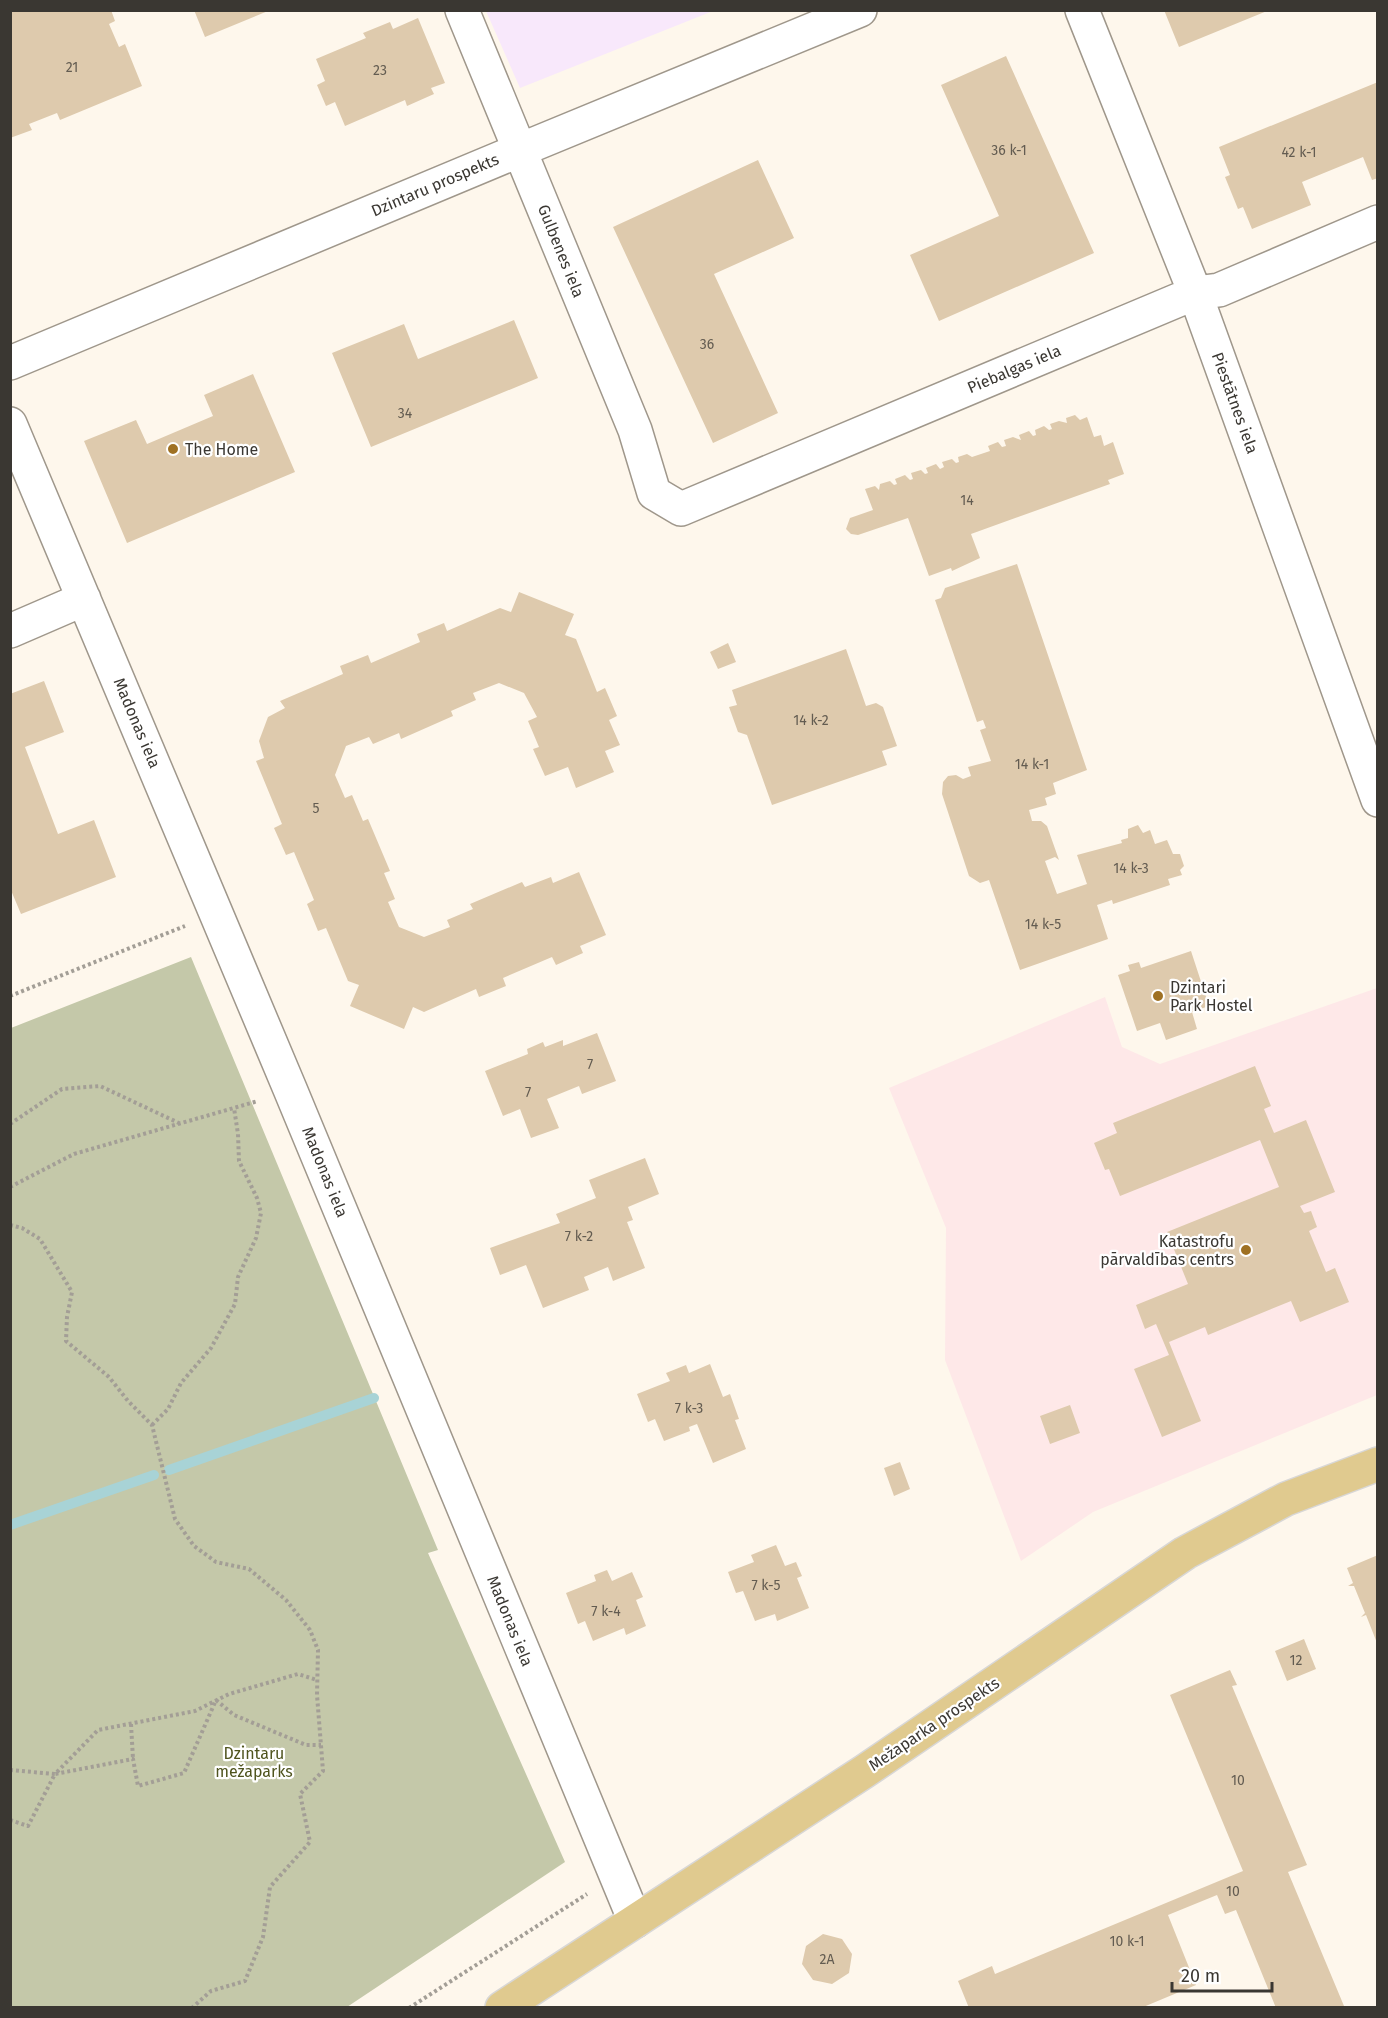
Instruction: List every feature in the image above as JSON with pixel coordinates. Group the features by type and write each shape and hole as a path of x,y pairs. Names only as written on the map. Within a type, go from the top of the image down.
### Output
{"main road":[{"name":"Mežaparka prospekts","path":"502,2007 865,1771 1185,1553 1286,1499 1377,1464"}],"street":[{"name":"Gulbenes iela","path":"462,10 635,430 654,493"},
{"name":"Dzintaru prospekts","path":"10,363 860,10"},
{"name":"Piestātnes iela","path":"1082,10 1195,293 1377,800"},
{"name":"Piebalgas iela","path":"654,493 681,509 1195,293 1219,290 1377,222"},
{"name":"Madonas iela","path":"10,424 290,1089 634,1921"},
{"path":"10,631 84,599"}],"path":[{"path":"10,996 188,925"},
{"path":"10,1124 62,1089 100,1086 181,1124"},
{"path":"10,1187 74,1154 181,1124 290,1089"},
{"path":"152,1425 168,1409 181,1383 211,1348 235,1304 238,1277 256,1238 261,1213 257,1198 239,1161 234,1108"},
{"path":"10,1225 22,1228 40,1239 72,1292 67,1317 66,1341 109,1377 128,1401 152,1425 175,1520 194,1546 216,1562 249,1569 286,1600 310,1630 318,1650 323,1771 300,1794 310,1842 270,1887 262,1938 245,1982 211,1991 192,2007"},
{"path":"10,1820 28,1826 55,1774 98,1730 195,1712 229,1694 298,1674 318,1680"},
{"path":"216,1700 234,1715 306,1745 321,1745"},
{"path":"131,1724 133,1759 138,1786 184,1773 216,1700"},
{"path":"10,1770 55,1774 133,1759"},
{"path":"409,2007 587,1894"}],"shaded area":[{"path":"486,11 713,11 520,88"},
{"path":"1377,988 1377,1395 1093,1512 1021,1561 945,1360 946,1228 889,1088 1105,997 1122,1047 1160,1064"}],"green space":[{"name":"Dzintaru mežaparks","path":"191,957 438,1550 428,1553 565,1862 347,2007 11,2007 11,1028"}],"building":[{"path":"10,10 111,10 115,21 109,24 119,47 125,44 142,86 60,120 57,113 29,124 32,130 10,138"},
{"path":"194,10 268,10 268,11 205,37"},
{"path":"1164,10 1267,10 1267,11 1179,47"},
{"path":"418,18 445,83 431,88 434,94 407,106 405,100 345,126 335,102 326,106 317,85 325,81 316,59 366,38 363,33 390,22 393,29"},
{"path":"1006,56 1094,253 939,321 910,255 999,216 941,85"},
{"path":"1378,82 1378,178 1372,180 1363,157 1302,182 1311,205 1252,229 1243,207 1238,209 1225,177 1230,175 1219,147"},
{"path":"758,160 794,238 714,274 778,413 713,443 613,227"},
{"path":"514,320 538,378 371,447 332,353 404,324 418,359"},
{"path":"253,374 295,472 127,543 84,441 136,420 147,444 213,416 204,395"},
{"path":"1075,415 1080,420 1087,417 1094,437 1101,435 1104,446 1113,442 1124,474 1108,480 1110,484 971,534 980,558 952,571 951,568 929,576 908,518 858,535 851,534 846,529 850,518 873,510 865,489 875,486 879,490 880,484 890,481 894,485 897,484 895,479 905,475 910,480 913,479 911,473 921,470 925,474 928,473 926,468 936,464 940,469 944,467 942,462 952,459 956,463 959,462 958,457 967,454 972,457 990,451 988,446 998,442 1002,447 1006,446 1004,440 1013,437 1021,440 1019,435 1029,431 1033,436 1036,435 1035,430 1044,426 1049,430 1052,429 1050,424 1059,421 1067,423 1066,418"},
{"path":"1017,564 1087,770 1053,783 1056,794 1045,798 1047,805 1029,810 1032,821 1041,821 1047,826 1059,860 1055,857 1045,861 1057,894 1087,884 1077,855 1122,843 1121,840 1128,838 1128,829 1138,825 1143,833 1150,830 1155,844 1167,840 1173,854 1180,854 1184,866 1180,870 1182,875 1168,879 1170,885 1113,904 1112,900 1097,905 1108,939 1020,970 989,880 980,883 969,876 942,794 943,782 948,776 956,775 963,779 971,776 968,767 991,761 980,730 986,728 983,720 977,722 935,600 941,598 945,588"},
{"path":"519,592 574,614 565,635 576,639 597,692 605,688 617,716 609,720 620,745 605,751 614,772 576,788 568,767 545,776 533,749 539,747 528,721 537,717 524,693 499,683 473,693 476,700 451,711 453,716 401,739 399,733 373,744 369,737 346,746 335,775 345,798 352,795 363,821 368,819 390,871 384,873 395,899 388,902 399,927 424,937 450,927 447,920 473,909 470,904 522,882 525,887 551,877 553,883 579,872 606,935 580,946 583,953 556,965 552,957 503,978 506,986 479,997 476,989 424,1012 413,1007 404,1029 350,1006 359,985 348,981 326,928 318,931 307,904 314,900 294,852 286,855 274,828 282,824 256,761 264,758 259,741 268,717 285,708 280,701 343,674 340,666 368,655 371,663 420,642 417,634 444,623 447,631 500,608 511,612"},
{"path":"728,643 736,662 718,669 710,652"},
{"path":"846,649 866,706 876,703 883,707 897,746 882,751 887,765 772,805 747,735 738,732 729,707 737,705 732,690"},
{"path":"44,681 64,732 25,747 58,834 94,820 116,877 21,914 10,888 10,694"},
{"path":"1191,951 1209,1006 1192,1012 1197,1029 1166,1040 1160,1023 1137,1031 1118,975 1130,971 1128,965 1139,962 1141,968"},
{"path":"597,1033 616,1081 582,1094 579,1086 547,1099 559,1128 531,1138 520,1109 503,1116 485,1071 528,1054 527,1049 543,1042 545,1047 563,1040 563,1046"},
{"name":"Katastrofu pārvaldības centrs","path":"1255,1066 1271,1106 1264,1109 1274,1133 1306,1120 1335,1192 1300,1206 1304,1213 1311,1211 1317,1227 1309,1231 1326,1272 1335,1268 1349,1302 1300,1322 1291,1301 1208,1335 1205,1327 1169,1342 1201,1421 1162,1437 1134,1369 1169,1355 1156,1324 1145,1329 1136,1305 1188,1284 1167,1232 1279,1187 1260,1140 1120,1196 1109,1169 1105,1170 1094,1143 1117,1133 1113,1123"},
{"path":"645,1158 659,1194 628,1207 633,1220 627,1222 645,1268 613,1281 608,1267 584,1277 589,1290 543,1308 526,1265 500,1275 490,1248 560,1223 556,1214 596,1198 589,1180"},
{"path":"710,1364 723,1397 730,1394 739,1419 735,1420 746,1449 713,1463 697,1424 689,1427 690,1431 664,1441 655,1419 648,1422 637,1394 670,1381 666,1373 686,1365 689,1373"},
{"path":"1070,1405 1080,1433 1050,1444 1040,1416"},
{"path":"900,1462 910,1489 894,1496 884,1468"},
{"path":"776,1545 785,1566 796,1562 802,1576 797,1578 809,1608 777,1621 775,1614 755,1621 743,1591 736,1593 728,1572 754,1562 751,1555"},
{"path":"1378,1555 1377,1643 1366,1615 1361,1617 1365,1613 1354,1586 1348,1586 1353,1583 1347,1568"},
{"path":"607,1570 612,1581 632,1572 643,1597 636,1600 646,1626 626,1635 624,1628 593,1641 585,1621 578,1624 566,1593 596,1581 594,1575"},
{"path":"1304,1639 1316,1669 1287,1681 1275,1651"},
{"path":"1230,1670 1237,1685 1232,1686 1307,1865 1288,1872 1344,2006 1340,2008 1276,2008 1236,1910 1225,1914 1217,1895 1168,1915 1196,1985 1141,2008 969,2008 958,1981 992,1966 995,1974 1243,1871 1170,1695"},
{"path":"823,1934 842,1939 852,1954 849,1973 832,1984 813,1980 802,1964 806,1946"}],"waterway":[{"path":"169,1470 374,1398"},
{"path":"10,1525 154,1475"}],"place":[{"name":"The Home","path":"173,449"},
{"name":"Dzintari Park Hostel","path":"1158,996"},
{"name":"Katastrofu pārvaldības centrs","path":"1246,1250"}]}
